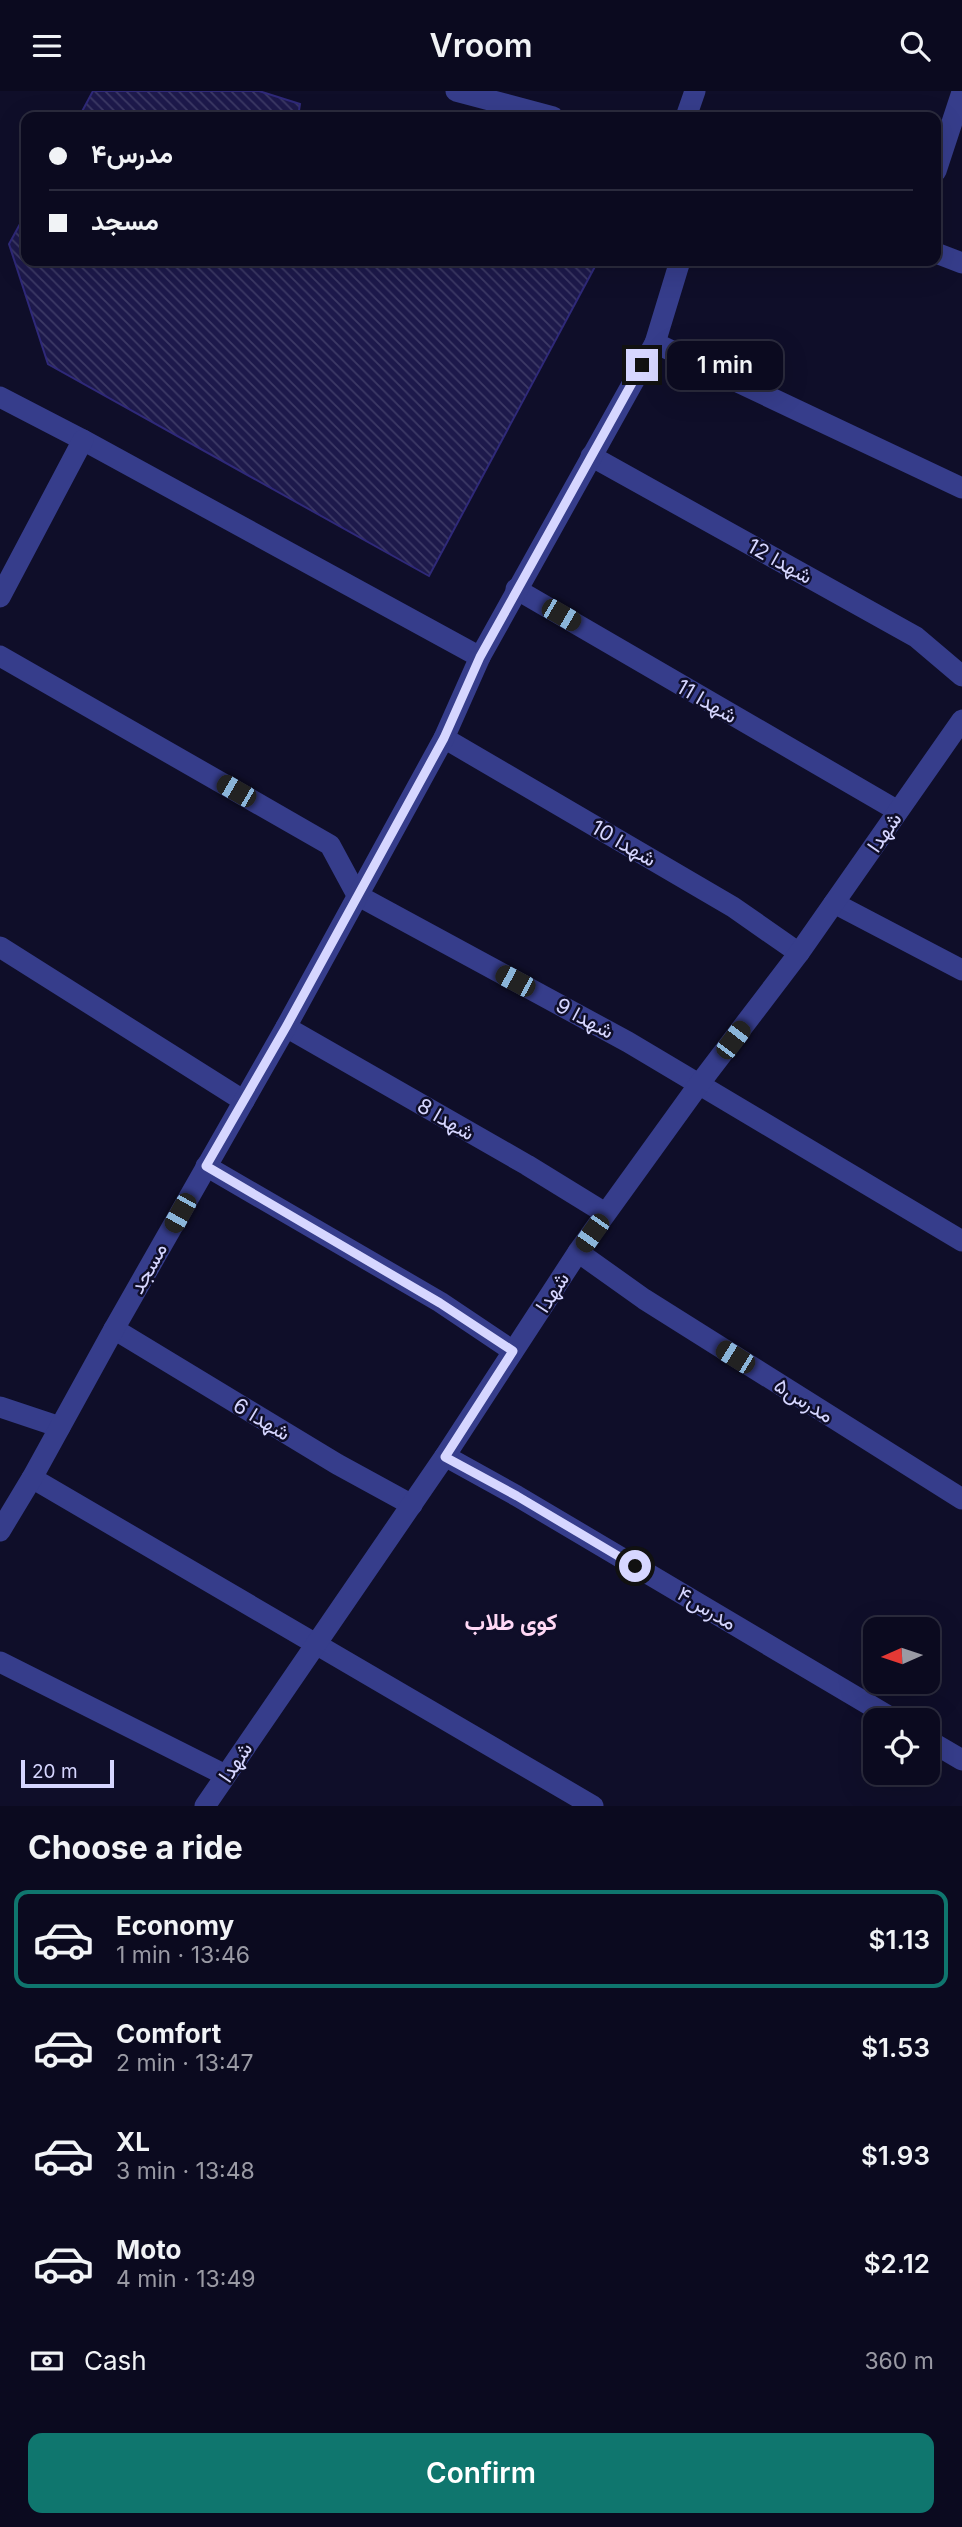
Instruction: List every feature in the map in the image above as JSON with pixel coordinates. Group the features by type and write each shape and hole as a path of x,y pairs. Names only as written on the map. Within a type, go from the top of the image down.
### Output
{"street":[{"path":"456,91 534,112"},
{"path":"688,112 695,91"},
{"path":"941,156 962,92"},
{"path":"941,255 962,263"},
{"name":"مسجد","path":"0,1531 286,1027 444,738 480,657 516,589 654,343 678,266"},
{"path":"654,343 962,488"},
{"path":"0,397 480,657"},
{"path":"0,597 83,440"},
{"name":"شهدا 12","path":"591,456 916,637 962,676"},
{"name":"شهدا 11","path":"516,589 898,811"},
{"path":"0,656 330,845 357,895"},
{"name":"شهدا","path":"205,1806 445,1457 605,1213 799,953 898,811 956,742 962,720"},
{"name":"شهدا 10","path":"444,738 733,907 799,953"},
{"name":"شهدا 9","path":"357,895 700,1083 962,1241"},
{"path":"834,903 962,970"},
{"path":"0,947 243,1101"},
{"name":"شهدا 8","path":"286,1027 527,1165 605,1213"},
{"path":"206,1166 440,1303 513,1351"},
{"name":"مدرس۵","path":"578,1252 644,1299 962,1500"},
{"name":"شهدا 6","path":"114,1329 325,1457 412,1505"},
{"path":"0,1407 60,1427"},
{"name":"مدرس۴","path":"445,1457 517,1496 875,1708"},
{"path":"32,1478 246,1600 316,1645 593,1806"},
{"path":"0,1662 225,1776"},
{"path":"940,1746 962,1760"}],"building":[{"path":"93,91 259,91 300,104 299,112 82,112"},
{"path":"21,222 21,266 595,266 429,576 48,364 9,244"}],"district":[{"name":"کوی طلاب","path":"511,1622"}],"route":[{"path":"635,1566 445,1457 513,1351 440,1303 206,1166 286,1027 444,738 480,657 516,589 642,365"}]}
